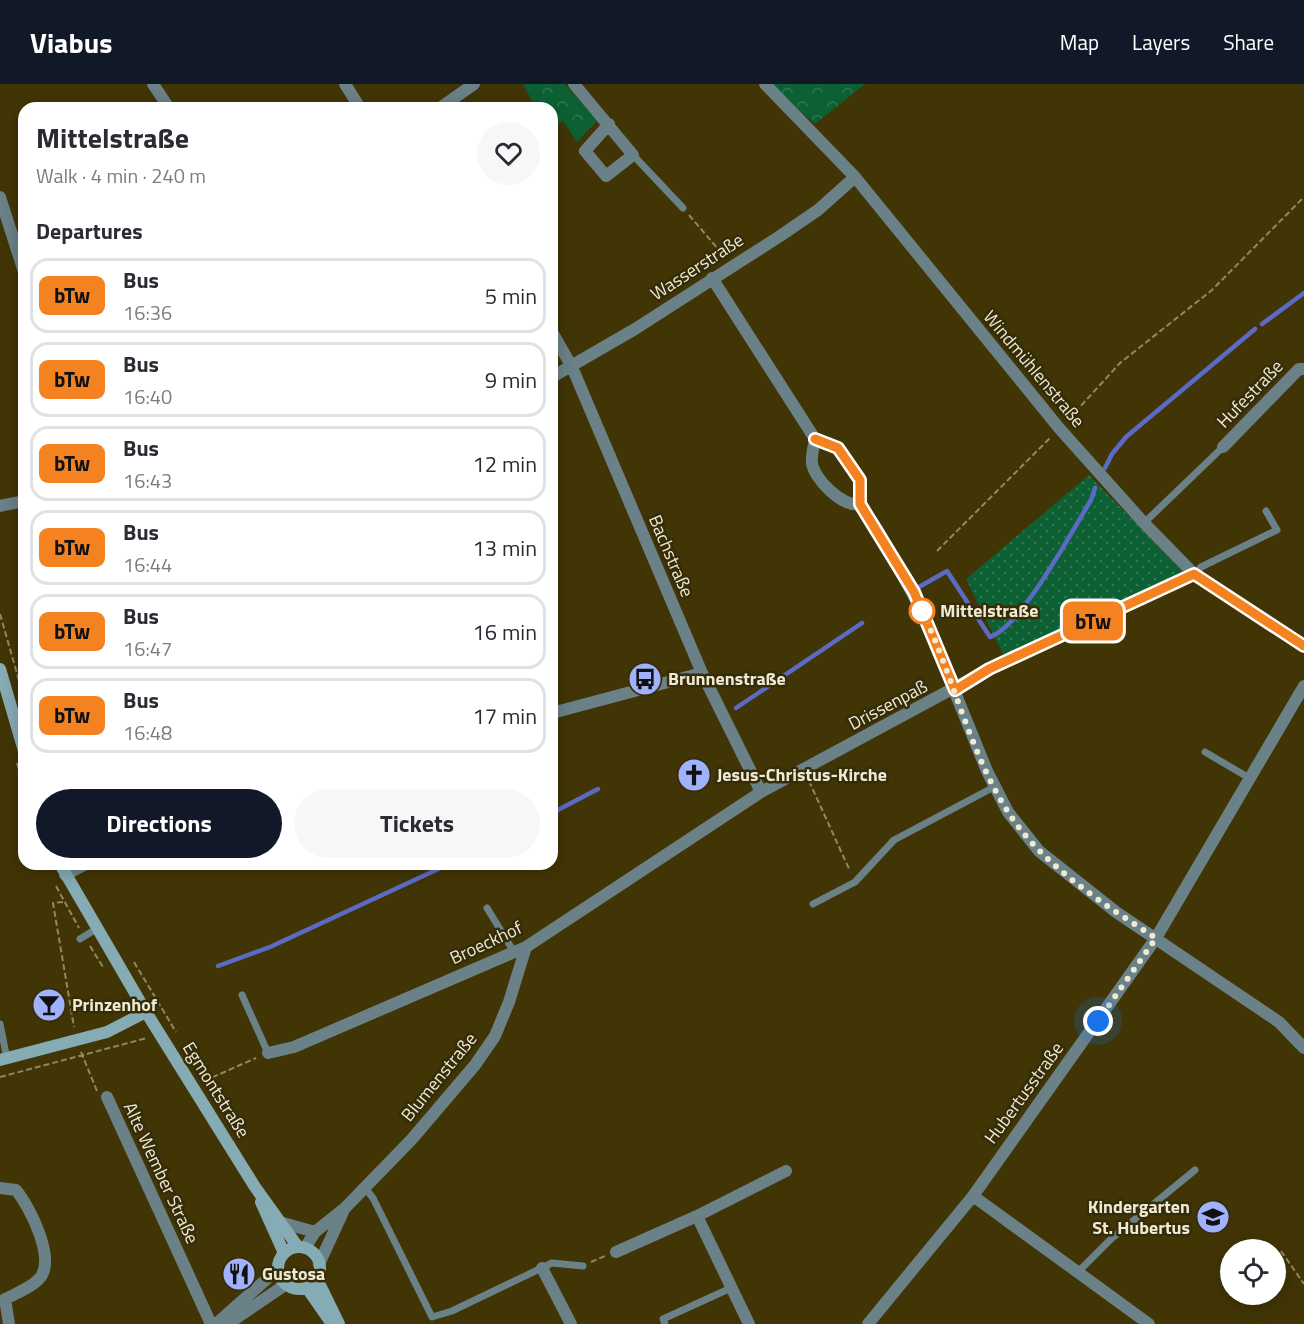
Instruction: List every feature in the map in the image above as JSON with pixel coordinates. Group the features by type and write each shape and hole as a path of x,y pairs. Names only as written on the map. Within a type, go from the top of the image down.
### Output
{"street":[{"path":"153,84 165,102"},
{"path":"345,84 356,102"},
{"path":"448,102 474,84"},
{"path":"574,84 609,124 633,155 606,176 585,151 609,124"},
{"name":"Windmühlenstraße","path":"765,84 855,177 1059,429 1144,522 1194,574 1304,646"},
{"name":"Wasserstraße","path":"558,374 818,210 855,177"},
{"path":"0,197 18,253"},
{"path":"712,278 815,439 838,448 860,480 860,504 914,592 994,787 1008,812 1039,851 1116,912 1279,1022 1303,1044"},
{"name":"Bachstraße","path":"558,342 572,367 702,673 761,792"},
{"name":"Hufestraße","path":"1223,447 1299,369 1304,369"},
{"path":"815,439 812,462 815,474 842,500 854,506 860,504"},
{"path":"0,506 18,502"},
{"name":"Drissenpaß","path":"761,792 955,690 989,669 1194,574"},
{"path":"0,669 18,730"},
{"path":"558,711 702,673"},
{"name":"Hubertusstraße","path":"868,1324 973,1196 1156,938 1304,686"},
{"name":"Broeckhof","path":"268,1053 294,1047 520,949 761,792"},
{"name":"Egmontstraße","path":"63,870 146,1012 255,1187 301,1248"},
{"name":"Blumenstraße","path":"301,1248 315,1232 345,1208 365,1188 419,1131 475,1065 495,1035 509,1002 520,949"},
{"path":"4,1059 107,1032 146,1012"},
{"name":"Alte Wember Straße","path":"106,1097 211,1324"},
{"path":"616,1252 697,1216 786,1171"},
{"name":"Egmontstraße","path":"255,1187 284,1253"},
{"path":"0,1188 16,1190 26,1202 46,1254 46,1268 39,1280 5,1299 9,1324"},
{"path":"973,1196 1149,1324"},
{"name":"Blumenstraße","path":"319,1264 345,1208"},
{"path":"697,1216 749,1324"},
{"path":"283,1223 315,1232"},
{"path":"218,1324 278,1270 284,1253 301,1248 312,1252 319,1264 317,1279 339,1324"},
{"path":"542,1268 571,1324"},
{"path":"278,1270 285,1285 296,1289 307,1288 317,1279"},
{"path":"218,1324 234,1319 285,1285"},
{"path":"307,1288 332,1324"}],"lane":[{"path":"633,155 683,208"},
{"path":"1144,522 1223,447"},
{"path":"1194,574 1201,567 1276,530 1266,511"},
{"path":"1205,752 1251,779"},
{"path":"813,904 855,882 894,840 994,787"},
{"path":"487,909 520,949"},
{"path":"80,939 96,929"},
{"path":"242,995 268,1053"},
{"path":"0,1024 4,1059"},
{"path":"1078,1272 1111,1239 1195,1170"},
{"path":"365,1188 373,1197 432,1317 452,1311 552,1263 583,1266"},
{"path":"665,1324 663,1319 732,1288"}],"path":[{"path":"937,551 1059,429 1120,363 1212,290 1304,197"},
{"path":"683,208 731,265"},
{"path":"0,614 18,677"},
{"path":"804,770 855,882"},
{"name":"Alte Wember Straße","path":"76,895 53,903 76,1041 98,1093 106,1097"},
{"path":"130,957 181,1041"},
{"path":"0,1077 147,1038"},
{"path":"204,1081 268,1053"},
{"path":"583,1266 616,1252"},
{"path":"1286,1258 1304,1284"}],"green space":[{"path":"523,84 565,84 597,121 577,142 563,121 558,123 558,102 533,102"},
{"path":"767,84 865,84 815,124"},
{"path":"1089,475 1184,573 1004,656 966,579"}],"waterway":[{"path":"1262,324 1304,293"},
{"path":"1105,468 1112,454 1126,437 1255,329"},
{"path":"919,587 947,571 990,637 1002,630 1031,597 1072,533 1091,500 1095,488"},
{"path":"736,708 862,623"},
{"path":"558,810 598,789"},
{"path":"218,966 270,947 436,870"}],"bus line":[{"name":"bTw","path":"815,439 838,448 860,480 860,504 914,592 955,690 989,669 1194,574 1304,646"}],"place":[{"name":"Mittelstraße","path":"922,611"},
{"name":"Brunnenstraße","path":"645,679"},
{"name":"Jesus-Christus-Kirche","path":"694,775"},
{"name":"Prinzenhof","path":"49,1005"},
{"name":"Kindergarten St. Hubertus","path":"1213,1217"},
{"name":"Gustosa","path":"239,1274"}],"route":[{"path":"922,611 987,771 1008,812 1039,851 1116,912 1156,938 1098,1021"}]}
